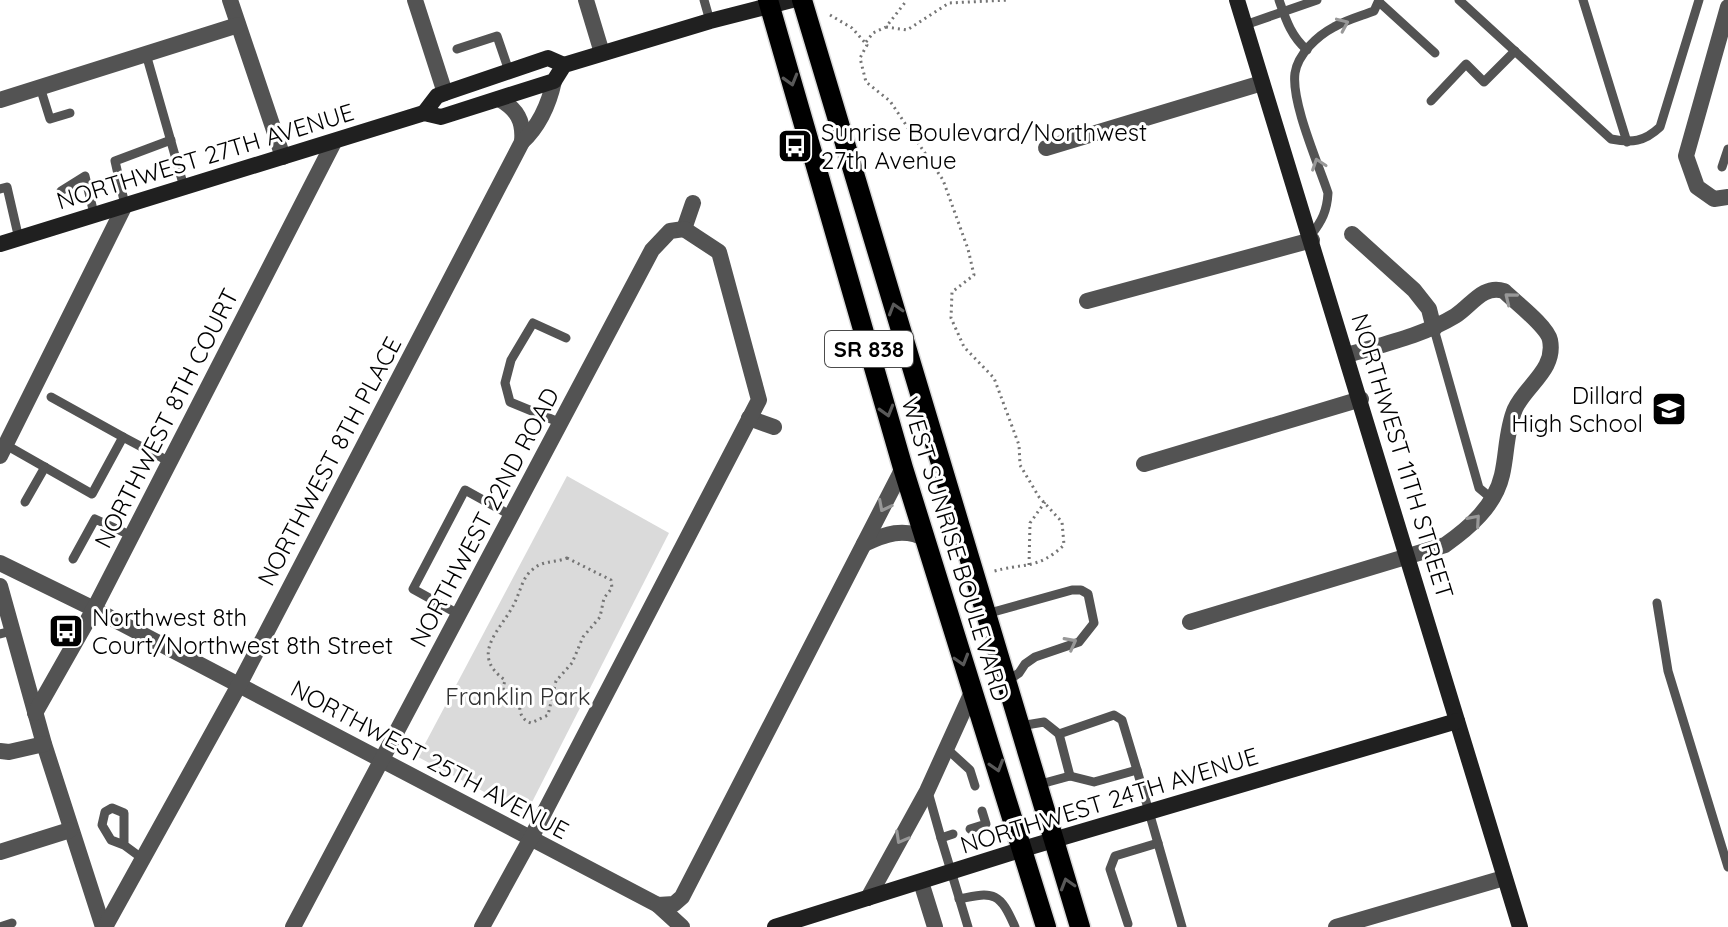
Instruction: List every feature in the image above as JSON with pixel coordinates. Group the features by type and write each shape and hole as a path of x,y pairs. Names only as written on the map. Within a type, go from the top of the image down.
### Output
{"main road":[{"name":"WEST SUNRISE BOULEVARD","path":"802,0 1080,927"},
{"name":"WEST SUNRISE BOULEVARD","path":"768,3 903,468 1046,927"}],"street":[{"path":"230,0 283,157"},
{"path":"415,0 445,93"},
{"path":"586,0 602,53"},
{"name":"NORTHWEST 27TH AVENUE","path":"424,113 437,96 548,58 564,65 768,3 792,0"},
{"name":"NORTHWEST 11TH STREET","path":"1237,0 1520,927"},
{"path":"1728,7 1686,156 1697,187 1714,199 1728,197"},
{"path":"0,100 238,25"},
{"path":"554,81 564,65"},
{"name":"NORTHWEST 27TH AVENUE","path":"0,244 424,113 441,117 554,81"},
{"name":"NORTHWEST 8TH PLACE","path":"104,927 239,685 522,142 533,132 550,98 554,81"},
{"path":"1046,148 1262,83"},
{"path":"499,99 522,122 522,142"},
{"name":"NORTHWEST 8TH COURT","path":"35,713 94,609 334,142"},
{"path":"482,927 759,400 719,252 684,229 693,203"},
{"path":"3,451 125,205"},
{"name":"NORTHWEST 22ND ROAD","path":"293,927 652,250 670,231 684,229"},
{"path":"1352,234 1414,290 1429,309 1434,329"},
{"path":"1087,301 1312,238"},
{"path":"1190,622 1445,545 1469,528 1502,477 1512,417 1518,404 1545,369 1549,360 1550,339 1547,332 1504,291 1497,289 1480,294 1465,309 1434,329 1347,355"},
{"path":"1144,464 1361,399"},
{"path":"749,418 774,427"},
{"path":"684,927 669,903 903,468"},
{"path":"864,544 882,535 913,532 926,539"},
{"name":"NORTHWEST 25TH AVENUE","path":"0,563 531,838 669,903 684,927"},
{"path":"0,586 6,633 104,927"},
{"path":"868,898 927,791 972,692"},
{"name":"NORTHWEST 24TH AVENUE","path":"778,927 1023,849 1457,721"},
{"path":"0,751 9,752 44,744"},
{"path":"0,852 70,830"},
{"path":"1336,927 1504,878"},
{"path":"921,882 935,927"}],"lane":[{"path":"704,0 710,21"},
{"path":"1279,0 1297,41 1307,50"},
{"path":"1245,25 1317,0"},
{"path":"1459,0 1611,139 1627,142 1648,138 1660,127 1699,0"},
{"path":"1583,0 1627,142"},
{"path":"1312,238 1328,207 1328,193 1296,93 1295,73 1301,57 1334,27 1374,11 1379,1 1435,53"},
{"path":"457,49 497,36 509,71"},
{"path":"1431,101 1466,64 1484,82 1515,51"},
{"path":"146,54 184,187"},
{"path":"40,87 50,119 70,113"},
{"path":"125,205 115,161 171,140"},
{"path":"1722,167 1728,149"},
{"path":"61,191 85,176 94,214"},
{"path":"0,189 7,187 19,239"},
{"path":"561,423 510,402 505,383 511,360 533,323 566,338"},
{"path":"1434,329 1479,488 1491,498"},
{"path":"51,397 170,462"},
{"path":"3,451 45,467 92,494 123,437"},
{"path":"25,502 45,467"},
{"path":"460,615 413,589 457,504 465,490 512,516"},
{"path":"73,559 95,519 132,536"},
{"path":"986,614 1072,590 1088,594 1094,623 1079,642 1035,657 1006,682"},
{"path":"1657,603 1668,671 1728,867"},
{"path":"1059,734 1114,715 1122,720 1182,927"},
{"path":"1020,726 1044,722 1059,734 1070,776"},
{"path":"946,748 970,770 975,786"},
{"path":"1037,785 1070,776 1094,782 1137,770"},
{"path":"927,791 968,927"},
{"path":"970,829 986,824 982,811"},
{"path":"941,838 953,834"},
{"path":"1128,924 1110,869 1115,856 1158,843"},
{"path":"124,845 143,859"},
{"path":"959,899 984,894 997,896 1006,906 1015,927"},
{"path":"0,927 12,923"}],"path":[{"path":"865,43 873,33 886,27 907,0"},
{"path":"886,27 907,30 949,3 1009,0"},
{"path":"830,15 852,28 867,45 860,58 866,82 890,101 943,180 974,275 952,292 951,318 964,347 994,378 1019,445 1020,465 1039,497 1062,522 1064,545 1048,560 1029,566 1015,564 991,572"},
{"path":"1029,566 1030,523 1045,502"},
{"path":"567,558 611,580 612,588 604,598 603,611 583,637 572,663 556,681 548,715 531,723 524,720 519,701 506,697 505,680 493,669 489,646 492,636 513,606 526,576 534,567 567,558"}],"green space":[{"name":"Franklin Park","path":"567,476 669,533 526,814 418,757"}],"place":[{"name":"Sunrise Boulevard/Northwest 27th Avenue","path":"795,146"},
{"name":"Dillard High School","path":"1669,409"},
{"name":"Northwest 8th Court/Northwest 8th Street","path":"66,631"}]}
